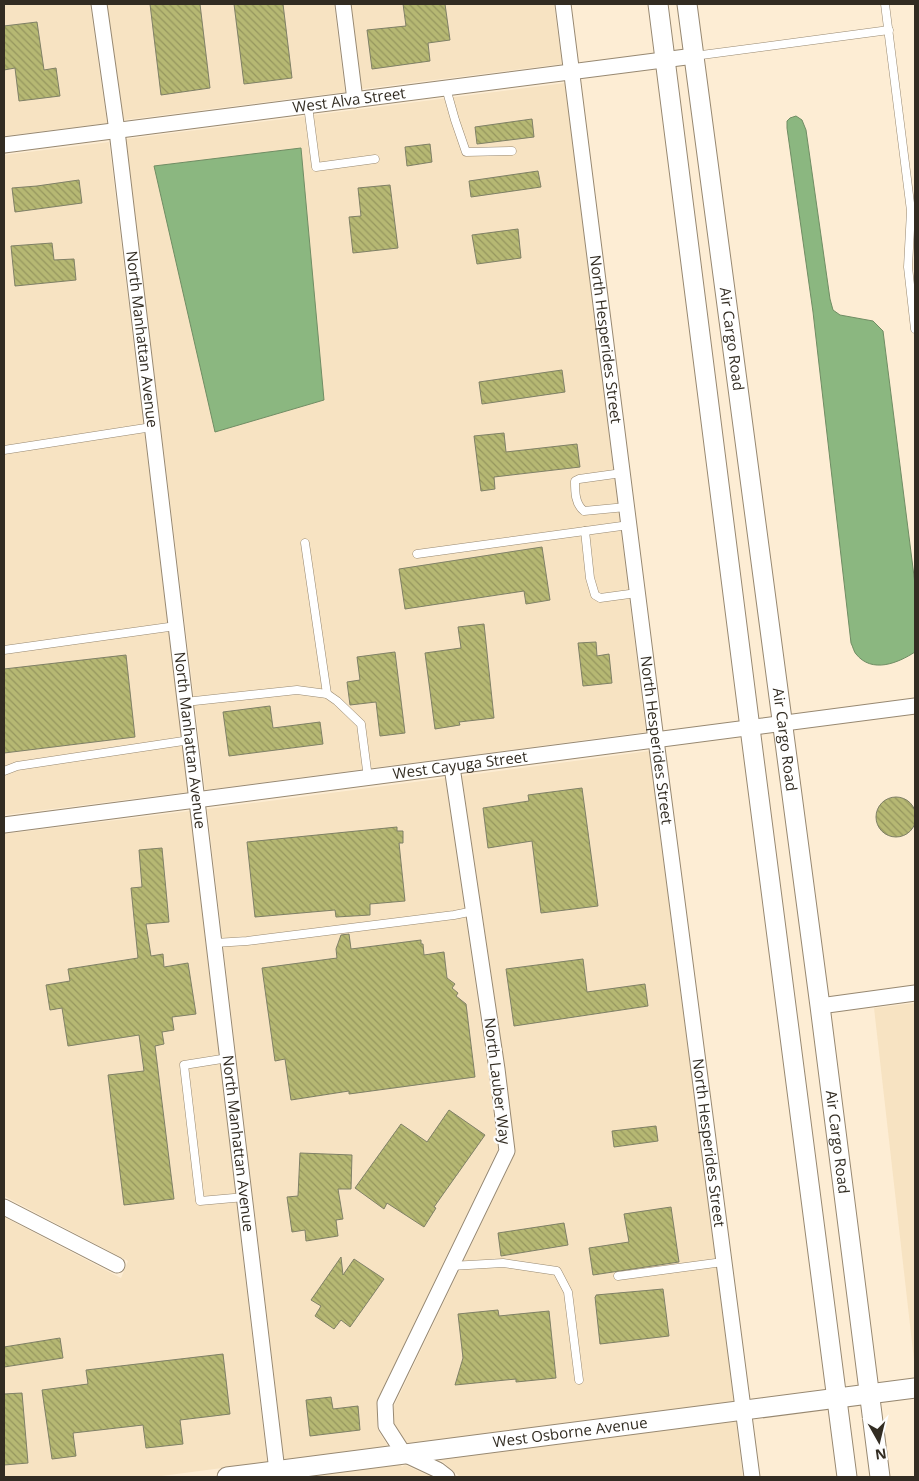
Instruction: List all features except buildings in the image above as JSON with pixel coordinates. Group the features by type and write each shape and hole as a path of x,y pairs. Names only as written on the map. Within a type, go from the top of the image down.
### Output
{"street":[{"name":"North Manhattan Avenue","path":"99,4 186,702 276,1474"},
{"path":"343,4 355,100"},
{"name":"North Hesperides Street","path":"563,4 637,593 752,1477"},
{"name":"Air Cargo Road","path":"658,4 847,1477"},
{"name":"Air Cargo Road","path":"687,4 783,723 880,1477"},
{"name":"West Alva Street","path":"4,145 694,56"},
{"name":"West Cayuga Street","path":"4,825 915,706"},
{"name":"North Lauber Way","path":"404,1454 386,1426 386,1403 507,1151 452,767"},
{"path":"820,1006 915,993"},
{"path":"4,1207 117,1265"},
{"name":"West Osborne Avenue","path":"226,1477 276,1474 404,1454 915,1388"},
{"path":"404,1454 438,1470 447,1477"}],"lane":[{"path":"885,4 910,211 908,267 915,329"},
{"path":"694,56 889,30"},
{"path":"446,88 466,152 512,150"},
{"path":"308,106 316,167 375,159"},
{"path":"4,450 152,427"},
{"path":"622,473 575,481 577,503 584,512 626,507"},
{"path":"417,554 629,525"},
{"path":"585,531 590,578 595,595 600,598 637,593"},
{"path":"305,544 327,694"},
{"path":"4,650 176,626"},
{"path":"186,702 297,690 327,694 361,724 368,778"},
{"path":"4,771 17,766 190,740"},
{"path":"4,820 4,825"},
{"path":"215,943 248,941 474,911"},
{"path":"228,1058 184,1064 194,1152 200,1201 245,1197"},
{"path":"618,1276 723,1262"},
{"path":"451,1266 503,1263 557,1271 568,1292 579,1380"}],"shaded area":[{"path":"4,4 90,4 107,123 4,136"},
{"path":"107,4 334,4 345,92 124,120"},
{"path":"351,4 554,4 562,64 362,89"},
{"path":"565,83 646,732 205,790 126,139"},
{"path":"796,116 802,120 806,130 833,310 840,315 873,321 883,331 915,584 915,652 901,660 885,665 870,664 862,660 855,653 851,643 813,312 787,128 787,121"},
{"path":"109,142 188,792 4,815 4,155"},
{"path":"301,148 324,400 215,432 154,166"},
{"path":"649,751 734,1402 407,1444 394,1423 394,1406 514,1156 515,1150 505,1068 462,776"},
{"path":"445,778 498,1149 378,1398 377,1426 388,1446 284,1460 207,809"},
{"path":"190,811 267,1462 154,1477 4,1477 4,1217 121,1278 128,1261 4,1196 4,834"},
{"path":"915,1003 915,1369 874,1008"},
{"path":"736,1421 743,1477 460,1477 437,1459"},
{"path":"400,1464 402,1467 405,1465 432,1477 299,1477"}]}
